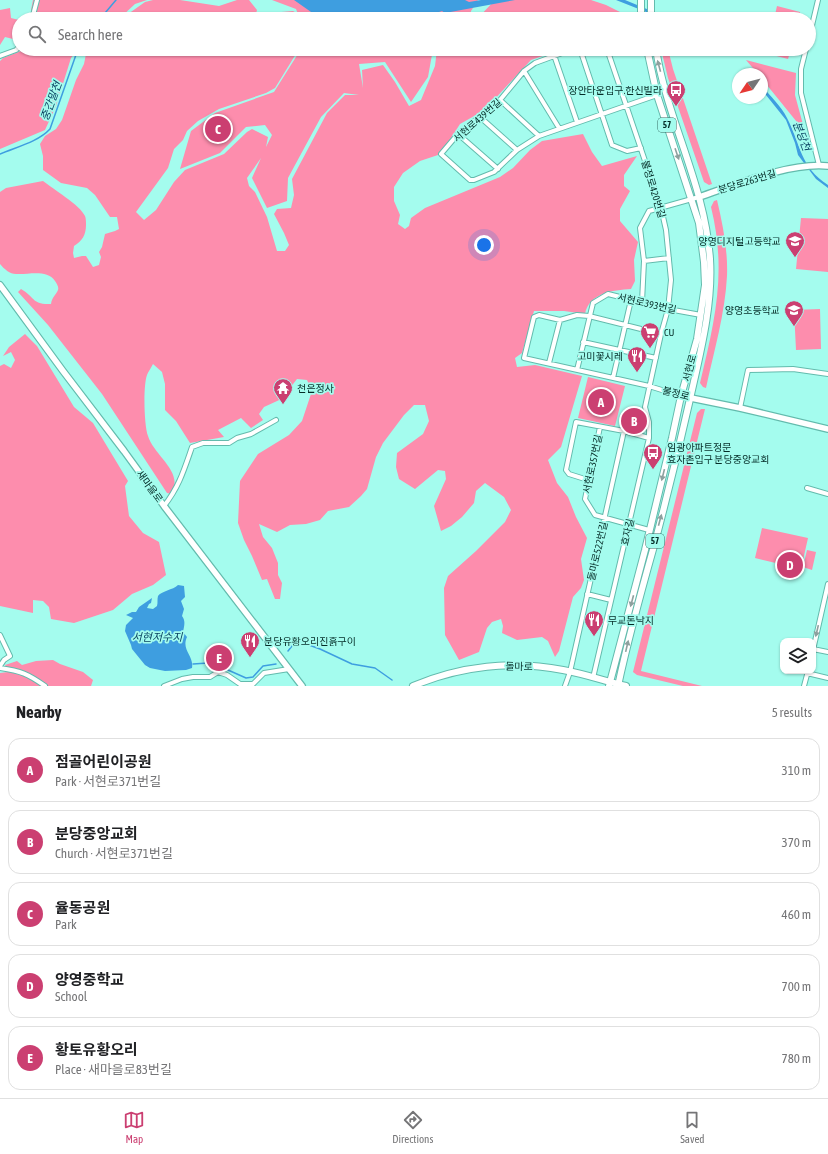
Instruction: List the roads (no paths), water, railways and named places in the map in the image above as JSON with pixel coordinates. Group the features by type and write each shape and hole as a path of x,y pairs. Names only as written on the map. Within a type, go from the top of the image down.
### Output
{"main road":[{"path":"641,0 641,12"},
{"path":"651,0 651,12"},
{"name":"서현로","path":"609,684 643,556 681,396 697,339 705,285 704,262 699,223 658,95 649,56"},
{"name":"서현로","path":"618,685 631,629 679,448 704,329 710,281 708,243 699,197 666,92 658,56"},
{"name":"돌마로","path":"413,686 456,672 491,667 526,666 570,672 609,684 626,686"}],"street":[{"path":"34,12 38,0"},
{"path":"815,12 818,0"},
{"path":"0,56 12,52"},
{"name":"서현로439번길","path":"498,169 483,177 470,180 441,154 458,134 500,100 524,71 534,63 552,56"},
{"path":"554,56 577,122"},
{"path":"582,56 612,145 627,152 642,148"},
{"name":"불정로420번길","path":"610,56 642,148 661,208 669,258 671,280 668,309 650,386"},
{"path":"805,56 802,69 801,93 816,165 828,166"},
{"path":"524,71 558,128"},
{"path":"458,134 498,169 517,150 539,136 558,128 602,115 658,95"},
{"path":"500,100 539,136"},
{"path":"480,117 517,150"},
{"name":"분당로263번길","path":"699,197 750,180 795,168 816,165"},
{"path":"642,302 644,261 640,228 649,211 699,197"},
{"path":"644,261 669,258"},
{"name":"새마을로","path":"0,284 164,506 302,686"},
{"name":"서현로393번길","path":"577,370 593,303 608,294 668,309 700,315"},
{"path":"613,378 631,300"},
{"name":"불정로","path":"560,320 538,315 534,317 524,358 650,386 681,396 740,408 828,429"},
{"path":"549,363 560,320 577,315 589,316 661,334"},
{"path":"583,342 656,358"},
{"path":"740,408 748,370 792,369 828,374"},
{"name":"효자길","path":"593,678 649,438 649,422 645,407 650,386"},
{"path":"164,506 176,488 192,447 203,443 229,443 276,420"},
{"path":"588,480 569,474 566,470 576,422 624,431 649,438"},
{"name":"서현로357번길","path":"600,427 584,499 595,515 649,530"},
{"name":"돌마로522번길","path":"565,686 570,672 624,431"},
{"path":"807,488 827,494"},
{"path":"816,638 828,584"},
{"path":"587,594 611,600"},
{"path":"0,635 10,656 4,660 0,667 16,670 30,676 45,686"},
{"path":"816,650 828,652"},
{"path":"164,686 192,677 210,677 218,672 240,685 253,684 264,674 289,668"},
{"path":"804,686 807,674"},
{"path":"814,674 828,678"}],"water":[{"path":"294,0 465,0 469,2 481,0 515,0 450,12 311,12"},
{"path":"616,0 625,0 654,12 646,12"},
{"path":"768,93 785,114 806,163 819,178 828,185 828,188 816,179 798,155 786,120 768,98"},
{"name":"서현저수지","path":"178,585 184,586 185,597 181,601 184,609 182,616 184,622 183,632 187,637 186,649 192,663 192,668 186,670 165,671 150,668 145,665 132,649 125,631 126,625 133,618 126,615 136,612 139,607 152,598 151,603 147,608 153,609 157,606 158,596 160,594"}],"waterway":[{"name":"중간말천","path":"106,12 116,0"},
{"name":"중간말천","path":"0,154 33,141 45,134 50,129 76,56"},
{"path":"288,651 298,641 320,649 352,664 375,668 392,680"},
{"path":"193,664 208,663 246,678 253,677 263,666 276,664"}],"place":[{"name":"장안타운입구.한신빌라","path":"676,107"},
{"name":"율동공원","path":"218,129"},
{"name":"양영디지털고등학교","path":"795,258"},
{"name":"양영초등학교","path":"794,327"},
{"name":"CU","path":"650,349"},
{"name":"고미꽃시레","path":"637,373"},
{"name":"점골어린이공원","path":"601,402"},
{"name":"천은정사","path":"283,405"},
{"name":"분당중앙교회","path":"634,421"},
{"name":"임광아파트정문 효자촌입구 분당중앙교회","path":"653,470"},
{"name":"양영중학교","path":"790,565"},
{"name":"무교돈낙지","path":"594,637"},
{"name":"황토유황오리","path":"219,658"},
{"name":"분당유황오리진흙구이","path":"250,658"}],"water label":[{"name":"분당천","path":"802,136"}]}
